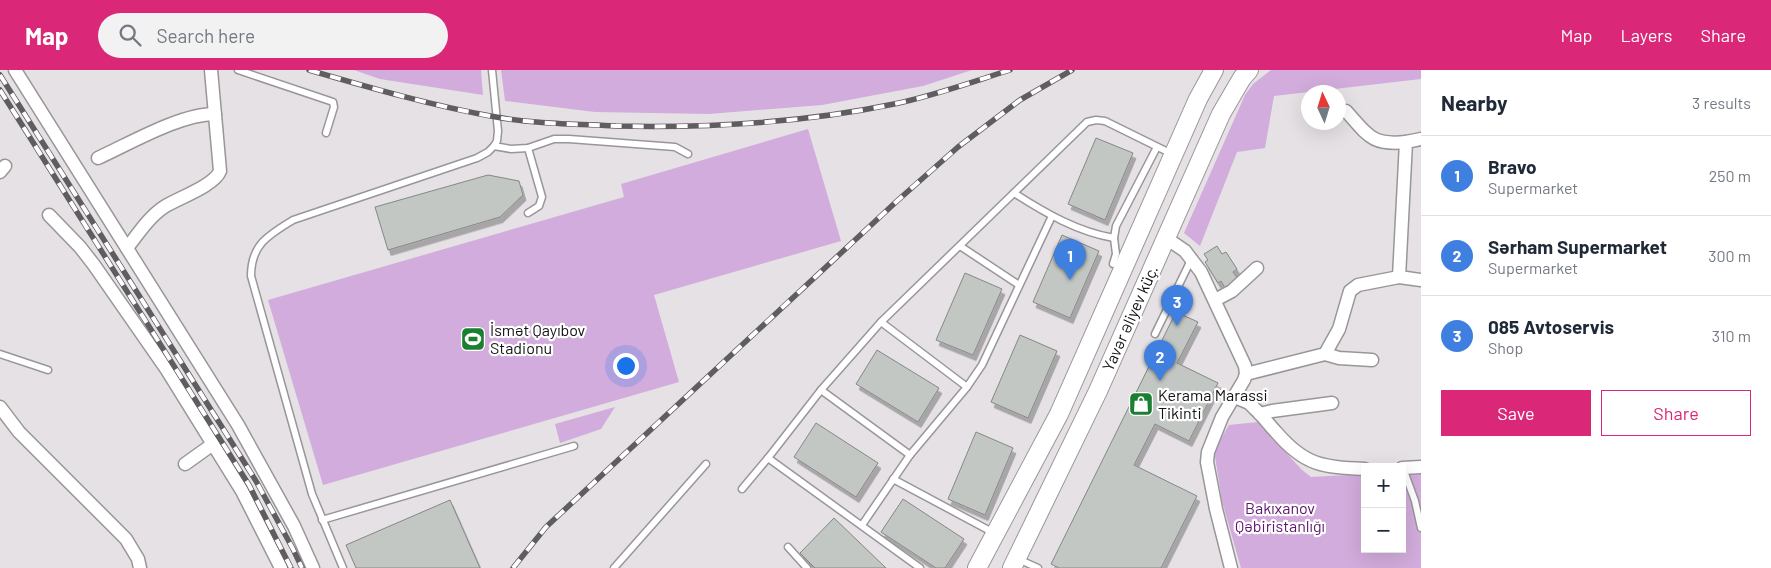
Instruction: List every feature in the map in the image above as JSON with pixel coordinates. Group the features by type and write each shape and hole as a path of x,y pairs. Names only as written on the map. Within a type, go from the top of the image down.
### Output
{"main road":[{"name":"Yavər Əliyev küç.","path":"977,568 1063,406 1173,154 1198,99 1214,70"},
{"name":"Yavər Əliyev küç.","path":"1014,563 1083,423 1220,114 1249,70"}],"street":[{"path":"15,70 238,425 294,526 313,568"},
{"path":"127,248 151,217 164,207 218,176 220,170 212,70"},
{"path":"1346,111 1368,136 1377,141 1390,144 1421,139"},
{"path":"98,158 183,119 202,114 215,114"},
{"path":"1398,277 1406,142"},
{"path":"49,214 94,265 167,370 246,499 281,568"},
{"path":"1166,238 1180,247 1201,272 1242,360 1246,374 1210,442 1207,462 1216,509 1231,568"},
{"path":"1214,300 1232,292 1257,268"},
{"path":"1324,354 1339,330 1350,291 1358,285 1398,277 1421,280"},
{"path":"1246,374 1324,354 1340,358 1372,360"},
{"path":"1235,397 1249,403 1297,454 1313,463 1332,468 1361,469"},
{"path":"1260,414 1332,403"},
{"path":"0,407 19,432 126,539 138,559 140,568"},
{"path":"185,464 213,444"},
{"path":"1406,468 1421,467"}],"lane":[{"path":"238,70 333,102 334,107 326,133"},
{"path":"343,568 312,494 251,276 251,262 257,249 273,233 293,220 477,158 488,152 497,141 498,131 492,70"},
{"path":"742,489 822,390 881,322 1087,122 1105,121 1173,154"},
{"path":"494,146 512,149 528,148 554,139 569,139 675,146 688,154"},
{"path":"1113,264 1116,254 1114,238 1116,226 1157,147"},
{"path":"528,148 542,197 539,206 528,213"},
{"path":"1014,193 1052,216 1098,235 1114,238"},
{"path":"862,524 910,455 967,387 982,365 1052,216"},
{"path":"960,246 1020,285"},
{"path":"1155,334 1192,259"},
{"path":"881,322 967,387"},
{"path":"0,354 48,370"},
{"path":"822,390 910,455"},
{"path":"322,520 574,446"},
{"path":"768,458 862,524 920,568"},
{"path":"614,568 706,464"},
{"path":"1406,476 1415,500 1421,528"},
{"path":"894,479 995,534"},
{"path":"788,547 807,568"},
{"path":"1014,563 1038,568"}],"green space":[{"path":"354,70 481,70 483,95 380,79"},
{"path":"501,70 972,70 923,86 822,105 709,114 595,112 505,101"},
{"path":"1271,70 1421,70 1421,79 1346,88 1346,85 1301,85 1301,93 1274,96 1265,148 1237,152 1200,246 1184,233 1245,95 1253,84"},
{"name":"İsmət Qayıbov Stadionu","path":"808,129 841,241 654,295 679,382 323,485 268,300 624,197 621,184"},
{"path":"615,407 601,429 560,443 555,424"},
{"name":"Bakıxanov Qəbiristanlığı","path":"1258,422 1301,469 1311,477 1361,474 1361,553 1406,553 1406,476 1421,474 1421,568 1241,568 1222,501 1214,450 1229,425"}],"building":[{"path":"1096,138 1133,153 1105,220 1068,204"},
{"path":"488,175 519,181 523,195 500,217 388,250 375,207"},
{"path":"1062,235 1099,251 1070,318 1033,302"},
{"path":"1217,246 1222,254 1226,252 1237,269 1233,272 1238,279 1225,288 1221,281 1218,283 1205,262 1208,260 1204,254"},
{"path":"965,273 1002,289 973,355 936,340"},
{"path":"1176,312 1198,322 1177,363 1218,383 1189,441 1155,424 1134,465 1197,496 1161,568 1059,568 1051,564"},
{"path":"1020,335 1057,351 1028,418 991,402"},
{"path":"877,350 939,388 918,422 856,384"},
{"path":"816,423 878,463 856,497 794,457"},
{"path":"976,432 1013,448 985,515 948,499"},
{"path":"903,499 964,539 945,568 936,568 881,532"},
{"path":"450,500 480,568 356,568 346,545"},
{"path":"834,518 886,568 815,568 800,553"}],"railway":[{"path":"309,70 472,113 526,121 616,126 721,125 825,116 923,97 1010,70"},
{"path":"513,568 546,527 897,201 958,147 1020,100 1072,70"},
{"path":"0,75 256,481 302,568"},
{"path":"0,90 249,485 291,568"}],"place":[{"name":"Bravo","path":"1070,280"},
{"name":"085 Avtoservis","path":"1177,326"},
{"name":"İsmət Qayıbov Stadionu","path":"473,339"},
{"name":"Sərham Supermarket","path":"1160,381"},
{"name":"Kerama Marassi Tikinti","path":"1141,404"}]}
